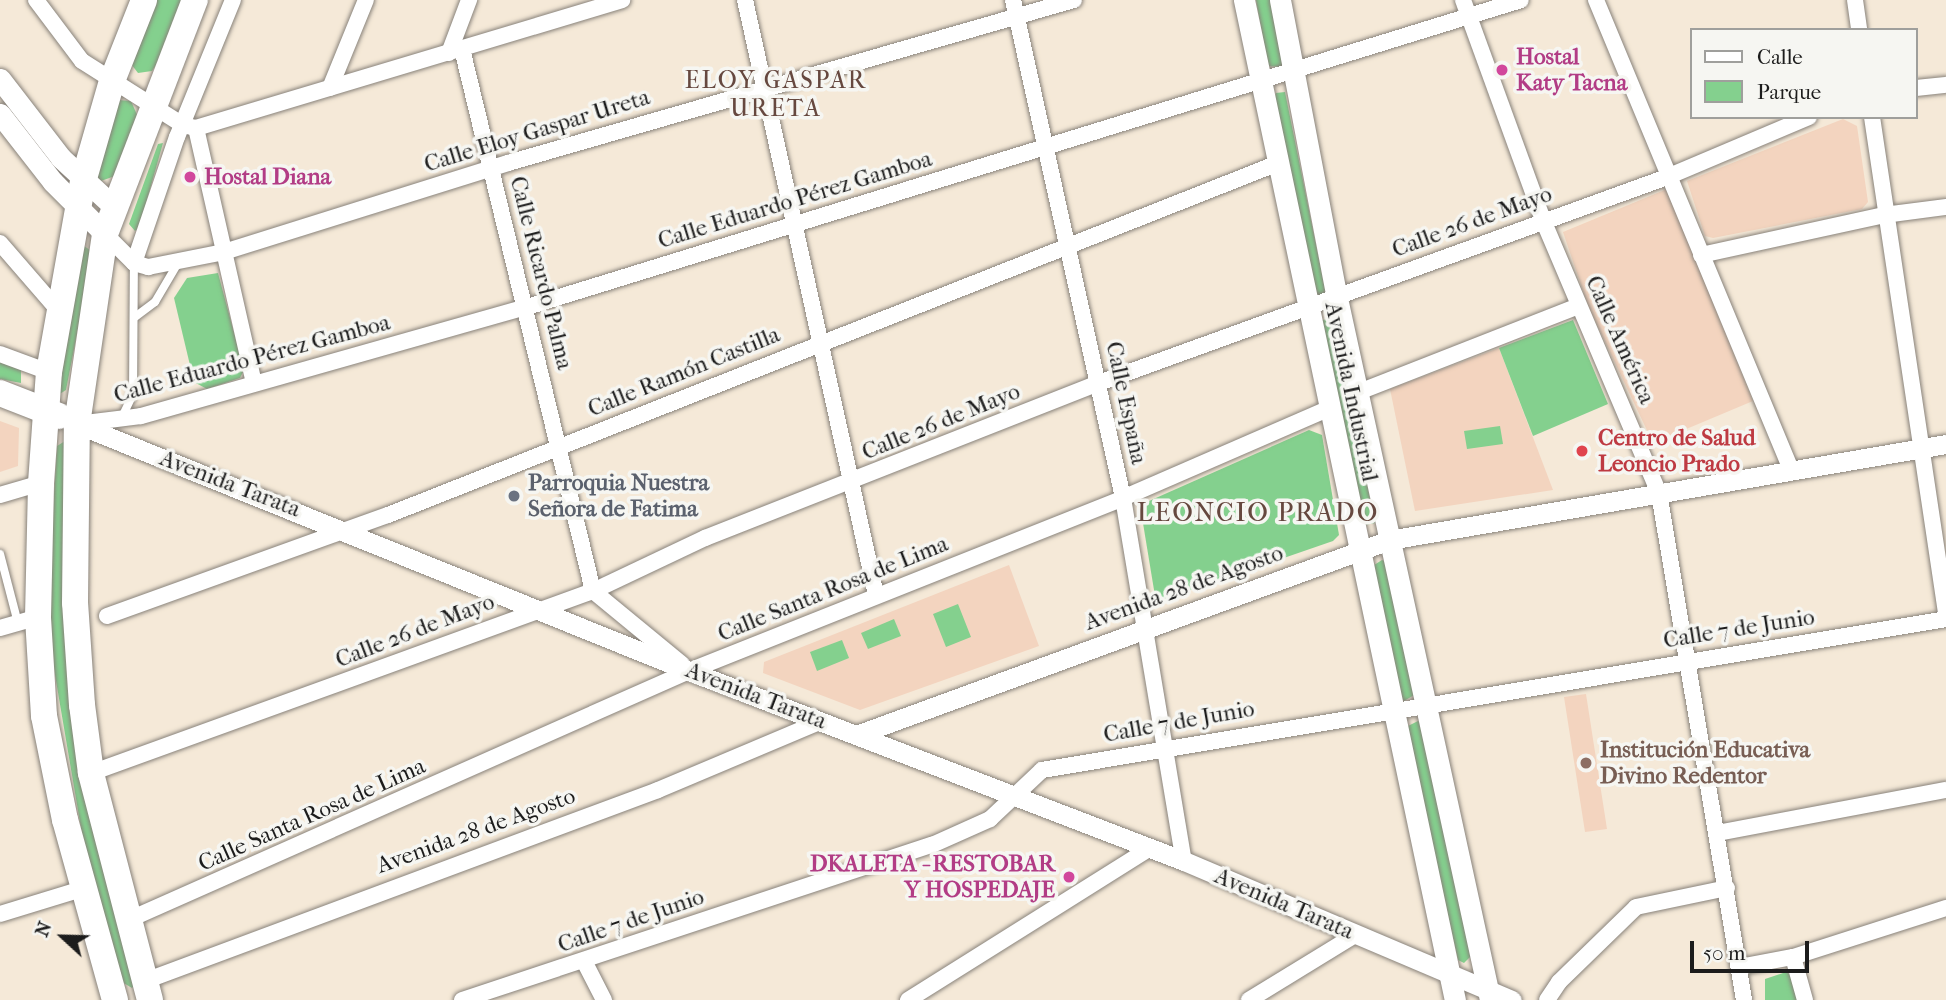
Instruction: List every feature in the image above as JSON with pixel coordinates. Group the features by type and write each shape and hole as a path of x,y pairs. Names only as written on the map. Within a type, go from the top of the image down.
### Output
{"highway":[{"path":"115,1000 50,751 28,620 45,410 59,310 83,182 112,82 144,0"},
{"path":"147,991 92,773 75,603 77,424 105,234 113,206 195,0"},
{"name":"Avenida Tarata","path":"0,393 77,424"}],"main road":[{"name":"Avenida Industrial","path":"1244,0 1276,164 1455,1000"},
{"name":"Avenida Industrial","path":"1280,0 1337,298 1489,995"},
{"path":"0,79 83,182 113,206"},
{"path":"0,114 78,209 105,234"}],"street":[{"path":"36,0 82,61 153,107 189,126 455,51 591,5 622,0"},
{"path":"105,234 134,263 189,126 233,0"},
{"path":"330,88 366,0"},
{"path":"455,51 469,0"},
{"path":"745,0 876,595"},
{"name":"Calle España","path":"1013,0 1048,147 1123,498 1184,861"},
{"name":"Calle Eloy Gaspar Ureta","path":"134,263 148,267 224,252 492,167 1074,0"},
{"name":"Calle Eduardo Pérez Gamboa","path":"77,424 121,419 527,306 1260,82 1466,8 1521,0"},
{"path":"1596,0 1667,177 1792,472"},
{"path":"1855,0 1859,28"},
{"name":"Calle América","path":"1466,8 1543,220 1659,493 1718,832 1744,1000"},
{"name":"Calle Ricardo Palma","path":"455,51 492,167 593,591"},
{"path":"1918,88 1946,85"},
{"name":"Calle 26 de Mayo","path":"92,773 593,591 705,538 1098,383 1667,177 1804,119"},
{"path":"1872,119 1918,448 1946,612"},
{"path":"189,126 224,252 254,383"},
{"name":"Calle Ramón Castilla","path":"107,616 346,530 560,448 820,342 1276,164"},
{"path":"1701,255 1884,215 1946,207"},
{"path":"0,243 59,310"},
{"path":"1359,392 1579,306"},
{"path":"0,354 49,372"},
{"name":"Calle Santa Rosa de Lima","path":"128,920 690,671 1123,498 1328,409"},
{"name":"Avenida Tarata","path":"77,424 541,608 690,671 1184,861 1450,975 1489,995 1512,1000"},
{"name":"Avenida 28 de Agosto","path":"859,734 1143,627 1389,540 1946,444"},
{"path":"0,495 41,484"},
{"path":"593,591 690,671"},
{"name":"Calle 7 de Junio","path":"462,1000 932,845 990,819 1042,770 1392,708 1946,619"},
{"path":"0,628 28,620"},
{"name":"Avenida 28 de Agosto","path":"147,991 670,786 821,721"},
{"path":"1718,832 1946,790"},
{"path":"908,1000 1149,849"},
{"path":"0,914 85,888"},
{"path":"1547,1000 1559,982 1636,907 1727,888"},
{"path":"1739,967 1793,957 1946,908"},
{"path":"1249,1000 1355,935"},
{"path":"1793,957 1805,1000"},
{"path":"584,961 604,1000"}],"lane":[{"path":"135,317 155,302 179,261"},
{"path":"121,419 133,394 135,317 131,283 134,263"},
{"path":"0,554 28,620"}],"shaded area":[{"path":"1843,119 1857,126 1868,202 1862,209 1713,238 1705,236 1687,181"},
{"path":"1667,189 1753,401 1653,443 1588,306 1563,232"},
{"path":"1499,348 1553,490 1415,511 1390,389"},
{"path":"0,421 19,428 18,466 0,472"},
{"path":"1009,565 1039,646 860,710 763,673 764,662"},
{"name":"Institución Educativa Divino Redentor","path":"1586,694 1607,829 1585,832 1564,697"}],"green space":[{"path":"152,0 182,0 158,62 152,71 138,73 128,60"},
{"path":"1256,0 1272,0 1283,67 1268,66"},
{"path":"1285,92 1326,294 1318,296 1311,289 1274,100 1276,93"},
{"path":"118,100 131,101 138,117 115,176 98,182 91,166"},
{"path":"163,143 139,228 135,231 129,224 158,144"},
{"path":"84,246 93,252 66,390 58,395"},
{"path":"218,273 244,370 240,378 207,389 194,382 174,298 187,278"},
{"path":"1329,319 1334,322 1375,523 1365,525 1322,320"},
{"path":"1573,320 1608,404 1533,436 1499,348"},
{"path":"0,362 21,370 21,383 0,379"},
{"path":"1500,426 1503,444 1467,449 1464,431"},
{"name":"LEONCIO PRADO","path":"1309,430 1322,435 1339,535 1333,541 1156,602 1140,505"},
{"path":"65,441 64,577 137,981 132,988 122,982 82,834 53,663 49,576 57,446"},
{"path":"1382,560 1387,562 1416,694 1404,701 1399,698 1371,567"},
{"path":"958,604 971,637 946,647 933,614"},
{"path":"894,619 901,636 868,649 861,633"},
{"path":"842,640 849,658 817,671 810,652"},
{"path":"1418,721 1422,724 1471,956 1464,963 1458,960 1406,727"},
{"path":"1786,972 1791,975 1798,1000 1765,1000 1765,979"}],"place":[{"name":"Hostal Katy Tacna","path":"1502,70"},
{"name":"Hostal Diana","path":"190,177"},
{"name":"Centro de Salud Leoncio Prado","path":"1582,451"},
{"name":"Parroquia Nuestra Señora de Fatima","path":"514,496"},
{"name":"Institución Educativa Divino Redentor","path":"1586,763"},
{"name":"DKALETA - RESTOBAR Y HOSPEDAJE","path":"1069,877"}],"district":[{"name":"ELOY GASPAR URETA","path":"776,95"},
{"name":"LEONCIO PRADO","path":"1258,513"}]}
